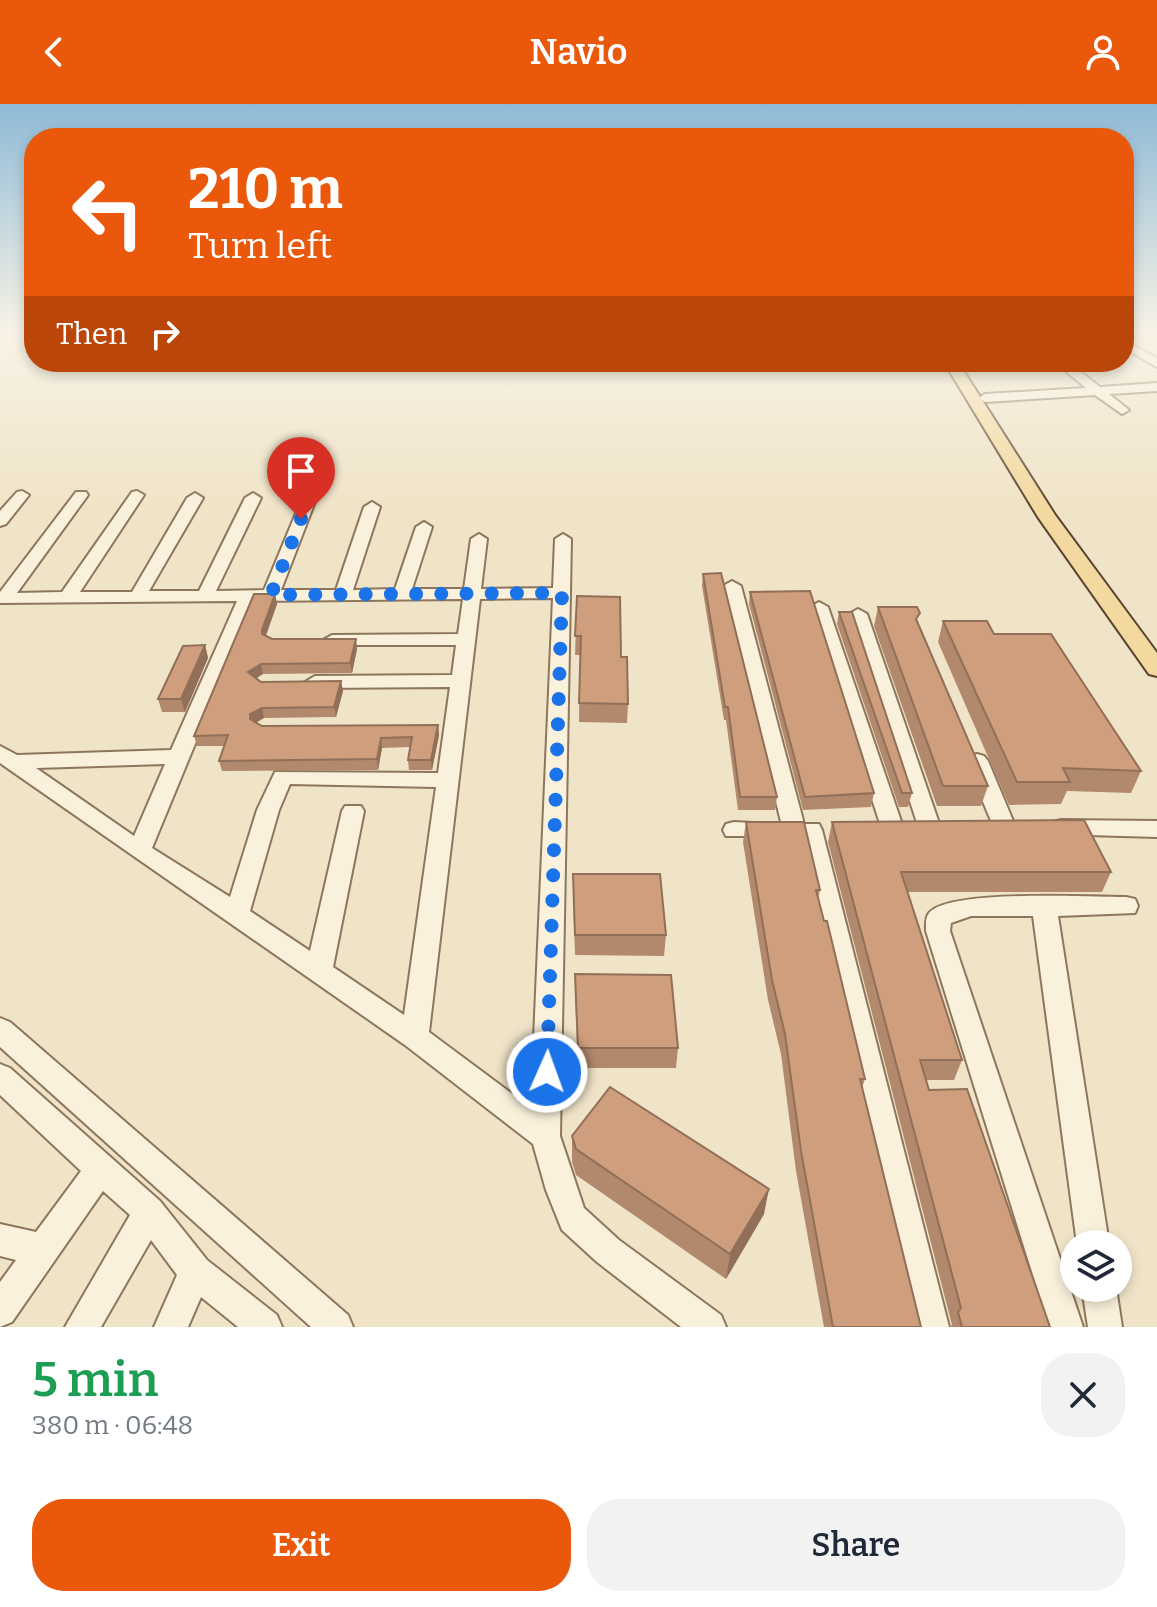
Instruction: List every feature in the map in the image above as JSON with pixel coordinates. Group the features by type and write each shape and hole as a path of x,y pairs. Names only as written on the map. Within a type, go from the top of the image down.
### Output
{"main road":[{"path":"969,391 1047,517 1156,664"},
{"path":"981,391 1063,518 1157,641"}],"street":[{"path":"985,398 1097,391"},
{"path":"1098,391 1122,410"},
{"path":"271,595 311,494"},
{"path":"0,521 22,495"},
{"path":"2,598 81,495"},
{"path":"67,598 137,495"},
{"path":"137,597 195,498"},
{"path":"205,596 253,498"},
{"path":"343,594 372,507"},
{"path":"402,593 424,527"},
{"path":"415,1037 448,780 447,725 461,681 479,539"},
{"path":"563,539 545,1136 573,1219 608,1251 709,1327"},
{"path":"732,586 814,830 932,1327"},
{"path":"2,598 562,593"},
{"path":"139,851 248,595"},
{"path":"819,607 893,830"},
{"path":"858,614 937,829 865,830"},
{"path":"307,640 466,639"},
{"path":"293,682 461,681"},
{"path":"970,746 1021,828"},
{"path":"7,757 139,851 237,914 415,1037 545,1136"},
{"path":"7,757 179,757"},
{"path":"237,914 268,810 283,777 448,780"},
{"path":"319,971 353,811"},
{"path":"975,828 1157,829"},
{"path":"734,830 814,830"},
{"path":"1066,1327 938,931 939,918 954,910 1126,906"},
{"path":"1044,907 1091,1230"},
{"path":"0,1030 336,1327"},
{"path":"0,1077 149,1212 195,1272 265,1327"},
{"path":"0,1310 100,1170"},
{"path":"82,1327 149,1212"},
{"path":"0,1240 43,1250"},
{"path":"171,1327 195,1272"},
{"path":"1101,1302 1105,1327"}],"building":[{"path":"721,573 777,797 740,797 728,707 725,707 703,574"},
{"path":"810,591 874,793 805,797 750,592"},
{"path":"254,594 275,594 262,630 262,634 272,639 356,639 350,663 261,664 248,672 261,682 341,681 334,707 262,708 250,714 250,719 262,726 438,725 431,760 408,760 412,737 381,738 377,759 219,761 228,735 194,736"},
{"path":"577,596 620,597 621,657 627,657 628,704 579,703 581,636 575,636"},
{"path":"878,607 917,607 920,613 916,619 988,786 943,786"},
{"path":"839,612 852,612 912,793 902,793"},
{"path":"943,621 987,621 994,634 1051,634 1141,771 1063,768 1070,782 1017,782"},
{"path":"205,645 181,699 158,699 183,646"},
{"path":"1084,820 1111,872 901,872 962,1060 920,1060 929,1090 967,1089 1050,1327 962,1327 958,1312 961,1308 832,822"},
{"path":"746,822 804,822 820,890 816,890 824,921 827,921 865,1079 860,1079 921,1327 833,1327 801,1151 785,1034 772,980"},
{"path":"573,874 660,874 666,935 575,935"},
{"path":"575,974 671,975 678,1048 578,1048"},
{"path":"610,1087 769,1189 730,1254 576,1149 572,1136"}],"route":[{"path":"301,519 271,595 562,593 547,1072"}]}
